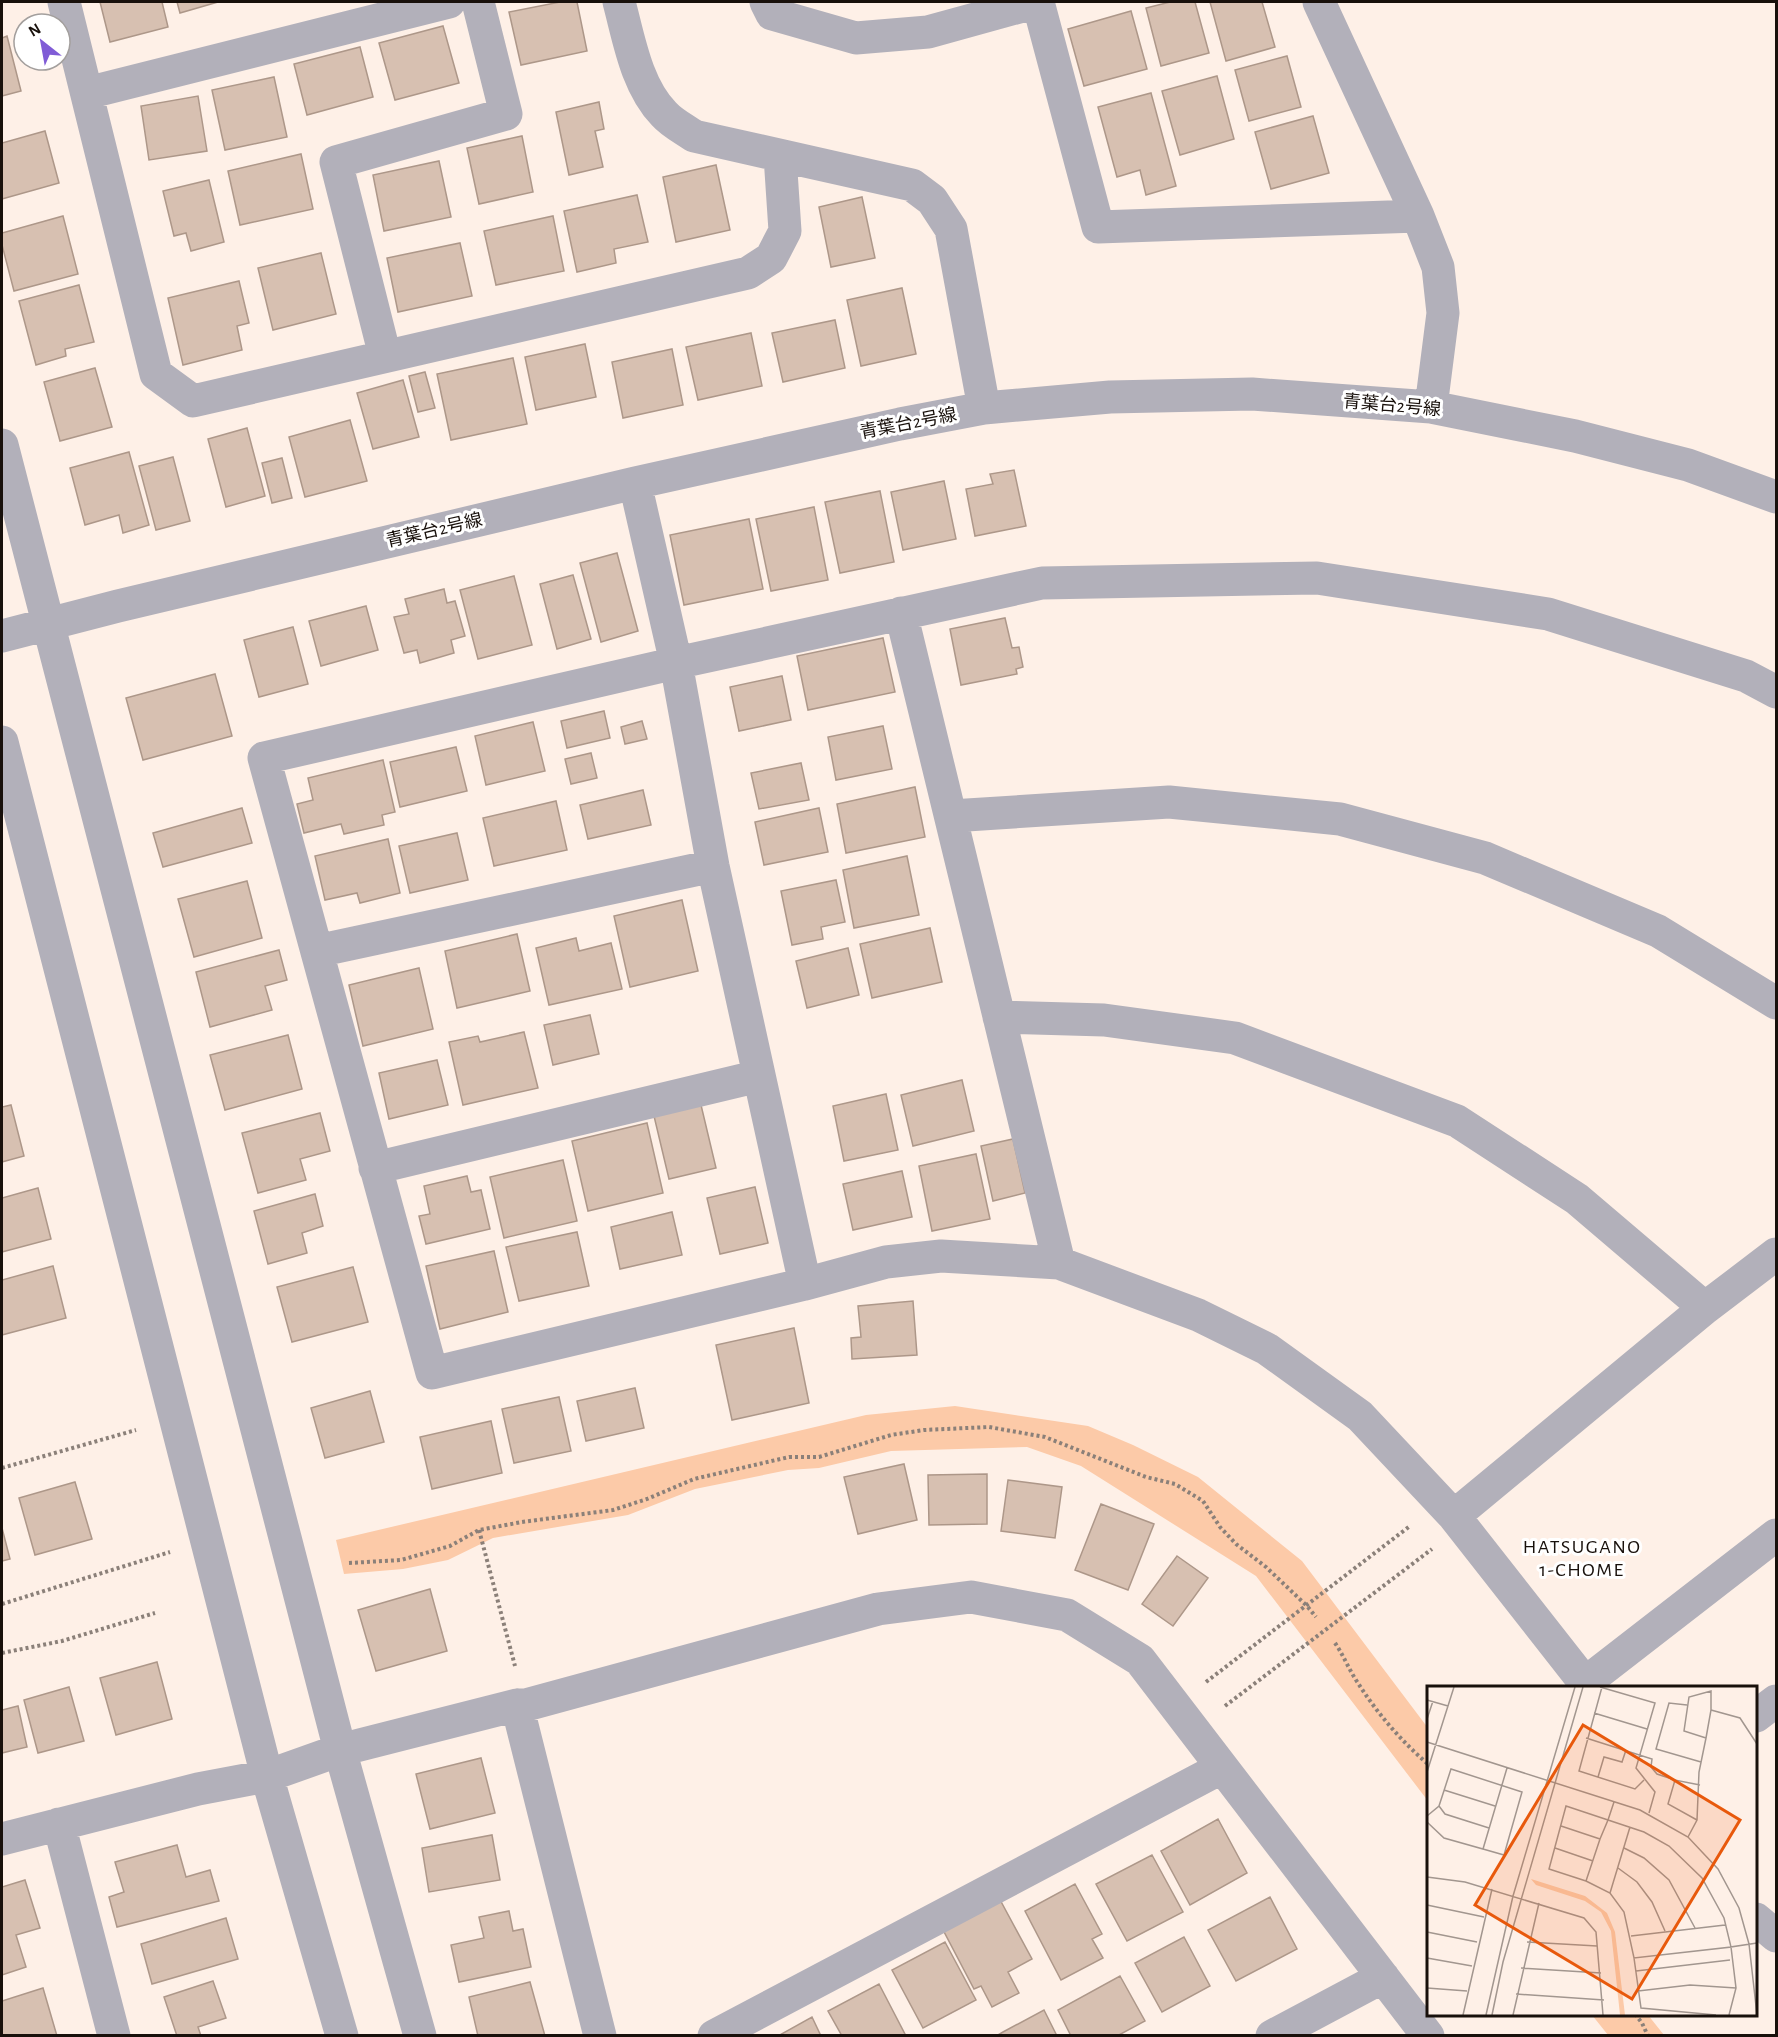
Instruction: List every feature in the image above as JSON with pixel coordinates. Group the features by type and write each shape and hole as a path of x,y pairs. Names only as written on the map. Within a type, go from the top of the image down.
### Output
{"street":[{"path":"64,2 156,375 193,401 748,273 771,258 785,231 780,156"},
{"path":"87,93 449,2"},
{"path":"384,356 336,162 506,114 478,2"},
{"path":"619,2 632,53 650,97 665,116 694,136 912,185 932,200 951,229 984,408"},
{"path":"766,2 772,14 856,38 928,32 1037,2 1098,227 1418,216"},
{"path":"1319,2 1418,216 1438,267 1443,313 1431,407"},
{"name":"青葉台2号線","path":"2,636 48,623 635,483 900,424 984,408 1110,397 1252,394 1431,407 1575,436 1688,465 1776,497"},
{"path":"2,445 340,1750 420,2036"},
{"path":"635,483 676,663 712,866 805,1284"},
{"path":"1776,692 1746,676 1548,614 1317,578 1042,583 676,663 264,758 432,1374 805,1284 886,1262 941,1256 1059,1263 1198,1315 1267,1349 1360,1416 1454,1516 1586,1685 1776,1535"},
{"path":"901,613 1059,1263"},
{"path":"2,742 267,1776 342,2036"},
{"path":"951,816 1169,802 1340,819 1485,858 1658,931 1776,1003"},
{"path":"317,951 712,866"},
{"path":"999,1017 1104,1020 1235,1038 1457,1122 1577,1199 1705,1308"},
{"path":"375,1168 759,1076"},
{"path":"1454,1516 1705,1308 1776,1254"},
{"path":"2,1839 198,1789 267,1776 340,1750 517,1705 538,1702 878,1609 971,1597 1067,1615 1140,1660 1428,2036"},
{"path":"1757,1715 1776,1701"},
{"path":"517,1705 600,2036"},
{"path":"714,2036 1221,1768"},
{"path":"59,1824 114,2036"},
{"path":"1757,1921 1776,1936"},
{"path":"1272,2036 1383,1977"}],"path":[{"path":"349,1563 401,1560 450,1546 479,1530 613,1510 647,1499 694,1479 789,1457 819,1457 891,1435 924,1430 989,1427 1045,1437 1146,1476 1175,1484 1203,1501 1220,1527 1236,1544 1266,1567 1307,1605 1316,1617"},
{"path":"2,1468 136,1430"},
{"path":"1186,1719 1216,1697 1224,1707 1437,1545 1429,1534 1454,1516"},
{"path":"1205,1682 1417,1520"},
{"path":"479,1530 517,1672"},
{"path":"2,1604 171,1552"},
{"path":"2,1653 62,1641 155,1613"},
{"path":"1335,1643 1357,1682 1382,1716 1411,1750 1427,1763"},
{"path":"1637,2016 1648,2036"}],"shaded area":[{"path":"955,1406 1088,1426 1198,1477 1302,1561 1427,1727 1427,1800 1256,1576 1081,1466 1027,1447 891,1451 819,1468 788,1470 695,1489 628,1515 493,1538 448,1560 403,1569 344,1574 336,1540 866,1415"},
{"path":"1593,2016 1649,2016 1664,2035 1608,2035"}],"building":[{"path":"100,2 162,2 168,27 110,42"},
{"path":"177,2 218,2 180,13"},
{"path":"560,2 577,2 587,51 521,65 509,12"},
{"path":"1170,2 1195,2 1209,53 1161,66 1146,8"},
{"path":"1210,2 1262,2 1275,47 1226,61"},
{"path":"1131,11 1147,69 1084,86 1068,29"},
{"path":"443,26 459,83 395,100 379,43"},
{"path":"7,36 12,56 12,72 16,72 21,91 2,96 2,38"},
{"path":"360,47 373,97 307,115 294,64"},
{"path":"1287,56 1301,107 1249,121 1235,70"},
{"path":"1217,76 1234,139 1180,155 1162,91"},
{"path":"274,77 287,137 225,150 212,90"},
{"path":"1151,93 1176,186 1146,195 1140,170 1117,177 1098,107"},
{"path":"198,96 207,151 149,160 141,106"},
{"path":"599,102 604,129 595,131 603,167 569,175 556,112"},
{"path":"1313,116 1329,173 1271,189 1255,132"},
{"path":"45,131 59,183 2,199 2,143"},
{"path":"522,136 533,192 479,204 467,148"},
{"path":"301,154 313,209 240,225 228,171"},
{"path":"439,161 451,217 384,231 373,175"},
{"path":"716,165 730,230 676,242 663,177"},
{"path":"209,180 224,242 191,251 186,233 174,236 163,191"},
{"path":"637,195 648,242 614,249 616,263 577,272 564,211"},
{"path":"862,197 875,258 831,267 819,207"},
{"path":"63,216 78,274 14,291 2,245 2,233"},
{"path":"553,216 564,271 496,285 484,231"},
{"path":"460,243 472,296 398,312 387,258"},
{"path":"321,253 336,314 273,330 258,268"},
{"path":"239,281 249,323 237,326 242,350 183,365 168,298"},
{"path":"79,285 94,342 65,349 66,356 36,365 19,301"},
{"path":"902,288 916,354 861,366 847,300"},
{"path":"835,320 845,368 783,382 772,333"},
{"path":"751,333 762,386 698,400 686,347"},
{"path":"585,344 596,397 536,410 525,357"},
{"path":"672,349 683,405 623,418 612,362"},
{"path":"513,358 527,424 451,440 437,374"},
{"path":"95,368 112,427 60,441 44,382"},
{"path":"425,372 435,408 418,412 409,376"},
{"path":"403,380 419,437 373,449 357,393"},
{"path":"350,420 367,481 305,497 289,437"},
{"path":"247,428 265,496 226,507 208,439"},
{"path":"129,452 149,525 123,533 119,515 85,525 70,468"},
{"path":"173,457 190,521 156,530 139,466"},
{"path":"282,458 292,498 272,503 262,463"},
{"path":"1014,470 1026,526 975,536 966,489 993,484 990,474"},
{"path":"944,481 956,539 903,550 891,492"},
{"path":"880,491 894,562 840,573 825,502"},
{"path":"814,507 828,580 771,591 756,519"},
{"path":"749,519 763,589 684,605 670,535"},
{"path":"617,553 638,631 601,642 580,563"},
{"path":"573,575 591,639 557,649 540,584"},
{"path":"514,576 532,645 478,659 460,590"},
{"path":"444,589 447,603 455,601 465,636 451,640 454,653 420,663 417,650 404,653 394,617 409,614 405,599"},
{"path":"366,606 378,650 321,666 309,621"},
{"path":"1005,618 1012,648 1019,647 1023,667 1016,669 1017,674 961,685 950,629"},
{"path":"293,627 308,684 259,697 244,640"},
{"path":"883,638 895,692 808,710 797,656"},
{"path":"215,674 232,736 143,760 126,698"},
{"path":"782,676 791,720 739,731 730,687"},
{"path":"604,711 610,738 567,748 561,721"},
{"path":"642,721 647,739 625,744 621,727"},
{"path":"533,722 545,771 486,785 475,736"},
{"path":"883,726 892,769 836,780 828,737"},
{"path":"456,747 467,791 400,807 390,762"},
{"path":"591,753 597,778 571,784 565,759"},
{"path":"383,760 395,812 382,815 384,825 344,834 341,824 304,833 297,804 313,800 308,778"},
{"path":"801,763 809,800 759,809 751,773"},
{"path":"915,787 925,837 846,853 837,804"},
{"path":"643,790 651,825 588,839 580,805"},
{"path":"556,801 567,850 494,866 483,818"},
{"path":"242,808 252,843 163,867 153,833"},
{"path":"819,808 828,852 764,865 755,822"},
{"path":"457,833 468,880 410,893 399,846"},
{"path":"388,839 400,893 360,903 357,893 325,900 315,856"},
{"path":"907,856 919,915 854,928 843,870"},
{"path":"836,880 845,922 821,927 823,939 792,945 781,891"},
{"path":"247,881 262,938 194,957 178,899"},
{"path":"682,900 698,971 630,987 614,916"},
{"path":"930,928 942,982 872,998 860,944"},
{"path":"517,934 530,991 457,1008 445,951"},
{"path":"576,938 579,951 611,943 622,989 549,1005 536,948"},
{"path":"848,948 859,995 807,1008 796,961"},
{"path":"279,950 287,980 265,986 272,1010 210,1027 196,972"},
{"path":"419,968 433,1029 363,1046 349,985"},
{"path":"590,1015 599,1054 553,1065 544,1025"},
{"path":"524,1032 538,1088 463,1105 449,1042 478,1036 480,1042"},
{"path":"288,1035 302,1089 225,1110 210,1055"},
{"path":"437,1060 448,1105 389,1119 379,1073"},
{"path":"962,1080 974,1131 913,1146 901,1095"},
{"path":"886,1094 898,1150 844,1161 833,1106"},
{"path":"11,1105 24,1156 2,1162 2,1107"},
{"path":"701,1105 716,1168 669,1179 654,1116"},
{"path":"320,1113 330,1151 300,1159 306,1180 258,1193 242,1133"},
{"path":"647,1123 663,1193 588,1211 572,1141"},
{"path":"1013,1139 1025,1193 993,1201 981,1146"},
{"path":"976,1154 990,1219 932,1231 919,1166"},
{"path":"563,1160 577,1221 504,1238 490,1177"},
{"path":"902,1171 912,1217 853,1230 843,1184"},
{"path":"467,1176 471,1192 481,1190 490,1229 426,1244 419,1216 430,1214 424,1186"},
{"path":"755,1187 768,1243 720,1254 707,1198"},
{"path":"38,1188 51,1239 2,1252 2,1198"},
{"path":"315,1194 323,1226 302,1233 307,1253 268,1264 254,1211"},
{"path":"672,1212 682,1255 620,1269 611,1227"},
{"path":"577,1232 589,1286 519,1301 506,1247"},
{"path":"494,1251 508,1312 440,1329 426,1266"},
{"path":"53,1266 66,1318 2,1335 2,1280"},
{"path":"353,1267 368,1322 292,1342 277,1287"},
{"path":"913,1301 917,1355 852,1359 851,1338 861,1337 858,1306"},
{"path":"794,1328 809,1403 732,1420 716,1345"},
{"path":"635,1388 644,1428 586,1441 577,1401"},
{"path":"370,1391 384,1442 325,1458 311,1408"},
{"path":"559,1397 571,1451 514,1463 502,1409"},
{"path":"491,1421 502,1473 432,1489 420,1437"},
{"path":"904,1464 917,1520 858,1534 844,1477"},
{"path":"987,1474 987,1524 929,1525 928,1475"},
{"path":"1008,1480 1062,1487 1055,1538 1001,1531"},
{"path":"75,1482 92,1539 35,1555 19,1498"},
{"path":"1101,1504 1154,1524 1128,1590 1075,1570"},
{"path":"2,1528 10,1559 2,1561"},
{"path":"1177,1556 1208,1578 1173,1626 1142,1604"},
{"path":"430,1589 447,1651 376,1671 358,1610"},
{"path":"157,1662 172,1719 116,1735 100,1678"},
{"path":"69,1687 84,1741 38,1753 24,1700"},
{"path":"18,1706 27,1747 2,1753 2,1710"},
{"path":"481,1758 495,1813 430,1829 416,1774"},
{"path":"1218,1819 1247,1873 1190,1905 1161,1851"},
{"path":"492,1835 500,1880 429,1892 422,1848"},
{"path":"177,1845 186,1877 210,1870 219,1901 117,1927 109,1897 124,1892 115,1862"},
{"path":"1152,1855 1183,1912 1127,1941 1096,1884"},
{"path":"25,1880 40,1928 16,1935 26,1967 2,1975 2,1887"},
{"path":"1075,1884 1102,1934 1092,1939 1103,1958 1061,1980 1025,1911"},
{"path":"998,1896 1032,1959 1008,1972 1019,1993 992,2007 981,1986 974,1989 941,1926"},
{"path":"1270,1897 1297,1949 1236,1981 1208,1930"},
{"path":"509,1911 513,1931 523,1929 531,1967 459,1982 451,1945 484,1938 479,1917"},
{"path":"226,1918 238,1959 152,1984 141,1944"},
{"path":"1184,1937 1210,1986 1162,2012 1135,1963"},
{"path":"945,1942 976,2000 923,2028 892,1970"},
{"path":"1120,1976 1145,2021 1117,2036 1071,2036 1058,2010"},
{"path":"213,1981 226,2018 198,2027 201,2036 177,2036 164,1997"},
{"path":"530,1982 545,2036 478,2036 469,1997"},
{"path":"879,1984 906,2036 842,2036 828,2011"},
{"path":"43,1988 57,2036 2,2036 2,2001"},
{"path":"1044,2010 1057,2036 996,2036 1003,2032"},
{"path":"812,2017 821,2036 778,2036"}],"district":[{"name":"HATSUGANO 1-CHOME","path":"1582,1558"}]}
